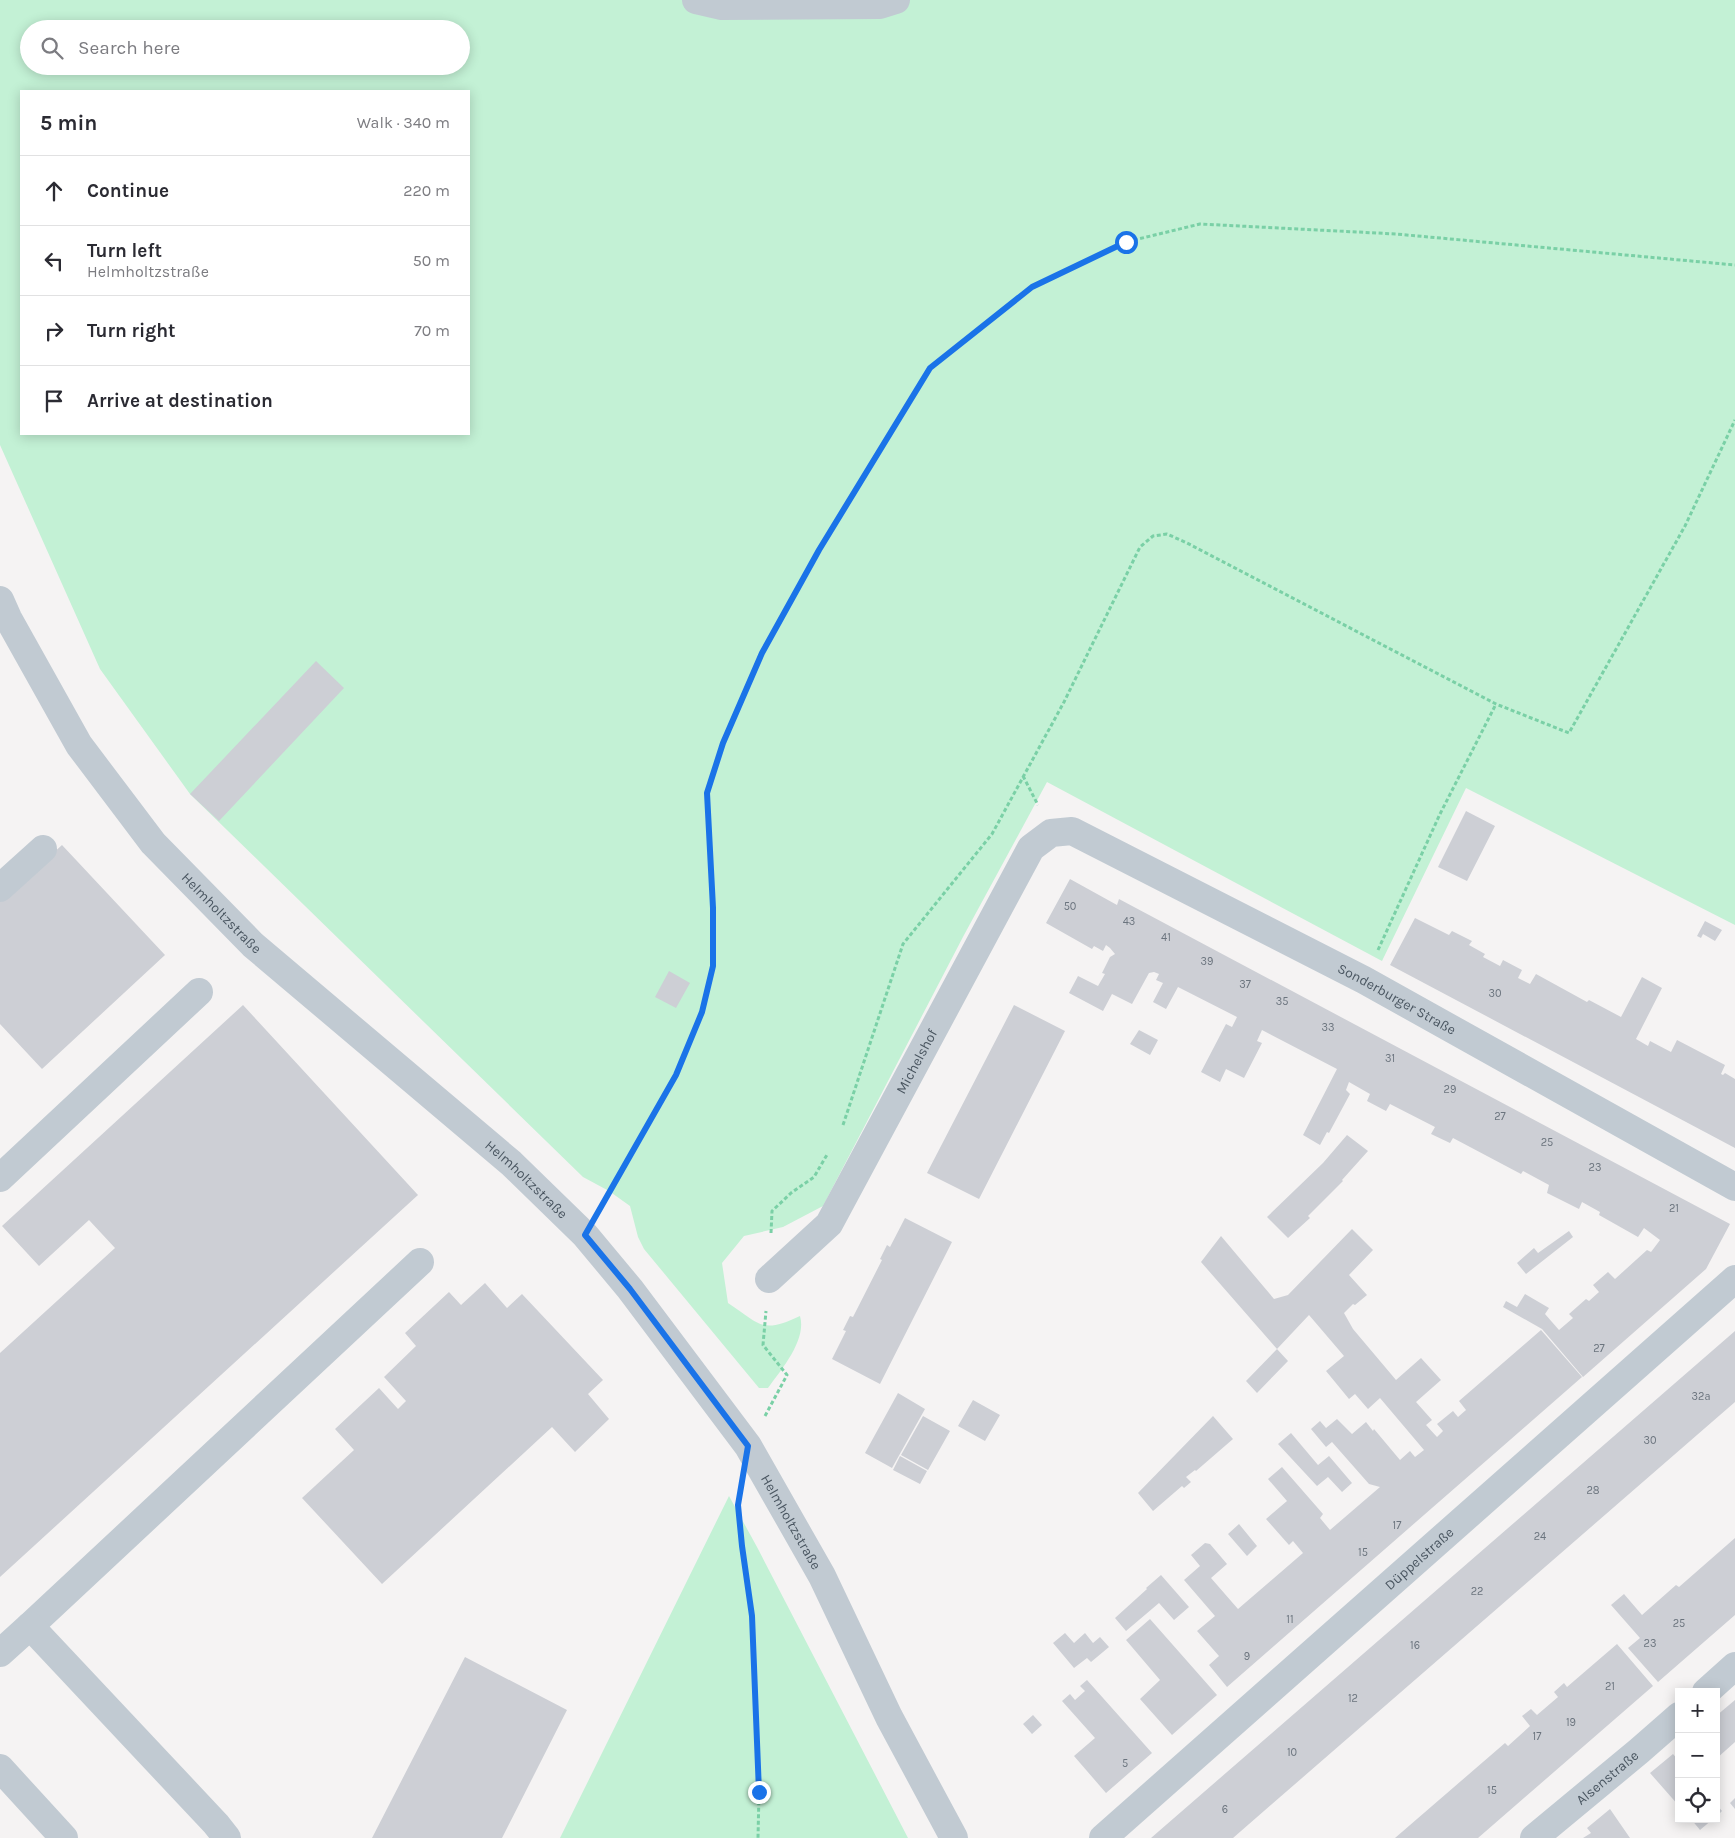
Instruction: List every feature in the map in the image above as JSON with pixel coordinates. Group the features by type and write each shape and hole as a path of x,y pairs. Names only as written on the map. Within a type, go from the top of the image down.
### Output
{"street":[{"path":"696,0 722,6 732,6 880,5 896,0"},
{"name":"Helmholtzstraße","path":"0,600 8,618 79,745 153,843 253,945 511,1163 585,1235 630,1289 748,1446 822,1576 889,1717 954,1838"},
{"name":"Sonderburger Straße","path":"1051,833 1072,831 1364,980 1735,1187"},
{"name":"Michelshof","path":"769,1279 829,1224 1031,848 1051,833"},
{"path":"0,888 43,849"},
{"path":"0,1178 199,992"},
{"path":"0,1653 420,1262"},
{"name":"Düppelstraße","path":"1103,1838 1735,1279"},
{"path":"30,1626 227,1838"},
{"path":"1710,1688 1735,1666"},
{"name":"Alsenstraße","path":"1534,1838 1675,1720"},
{"path":"0,1768 64,1838"}],"path":[{"path":"585,1235 676,1075 702,1012 713,966 713,908 707,793 723,743 762,653 819,550 930,368 1032,287 1126,242 1200,224 1396,234 1735,265"},
{"path":"842,1126 903,944 992,834 1064,702 1140,547 1153,536 1168,534 1188,543 1496,704 1569,732 1685,526 1735,420"},
{"path":"1364,980 1440,814 1496,704"},
{"path":"758,1838 759,1792 752,1616 738,1505 748,1446 787,1375 763,1344 769,1279 772,1210 791,1193 814,1177 828,1152"}],"green space":[{"path":"0,0 1735,0 1735,925 1466,788 1382,961 1047,782 964,935 823,1206 783,1227 744,1236 722,1263 728,1303 755,1322 769,1326 777,1325 800,1316 800,1335 796,1345 786,1364 768,1388 759,1388 644,1249 638,1237 630,1206 609,1191 583,1177 190,794 100,669 0,445"},
{"path":"729,1496 757,1547 908,1838 560,1838"}],"building":[{"path":"316,661 344,688 219,821 190,794"},
{"path":"1466,811 1495,826 1467,881 1438,867"},
{"path":"62,845 165,955 42,1069 0,1024 0,902"},
{"path":"1070,879 1117,905 1119,899 1730,1224 1706,1269 1583,1377 1542,1329 1503,1307 1506,1301 1517,1307 1525,1294 1549,1308 1545,1314 1559,1330 1573,1318 1569,1314 1586,1299 1589,1301 1599,1292 1593,1285 1608,1272 1615,1279 1647,1250 1651,1252 1660,1240 1644,1228 1638,1237 1599,1215 1600,1212 1582,1202 1579,1209 1547,1193 1549,1185 1523,1171 1521,1174 1453,1138 1450,1143 1431,1134 1435,1127 1390,1104 1386,1111 1367,1101 1370,1094 1349,1082 1346,1090 1350,1094 1329,1133 1327,1132 1320,1145 1303,1135 1337,1069 1262,1030 1257,1041 1262,1043 1244,1078 1226,1069 1220,1082 1201,1072 1226,1024 1232,1027 1237,1017 1178,987 1166,1009 1153,1002 1163,983 1156,980 1159,974 1149,973 1132,1004 1112,994 1103,1011 1069,993 1078,976 1098,986 1105,974 1102,973 1110,957 1115,954 1106,945 1103,951 1094,946 1092,949 1046,923"},
{"path":"1415,918 1449,935 1452,931 1472,941 1469,945 1485,954 1483,957 1500,966 1503,960 1522,970 1518,978 1530,984 1536,974 1587,1002 1589,1000 1621,1017 1642,977 1662,988 1636,1039 1648,1046 1650,1041 1671,1052 1677,1040 1725,1065 1721,1074 1725,1073 1735,1079 1735,1148 1390,965"},
{"path":"1705,921 1722,930 1715,941 1703,934 1701,938 1697,936"},
{"path":"669,971 690,983 676,1008 655,997"},
{"path":"243,1005 418,1195 0,1577 0,1353 115,1248 89,1220 39,1266 2,1226"},
{"path":"1014,1005 1065,1031 979,1199 927,1173"},
{"path":"1139,1030 1158,1040 1150,1055 1130,1044"},
{"path":"1347,1135 1368,1151 1343,1181 1308,1216 1310,1218 1288,1238 1267,1217 1323,1163"},
{"path":"905,1218 952,1242 880,1384 832,1359 846,1331 843,1330 850,1316 853,1317 882,1260 880,1259 887,1245 890,1247"},
{"path":"1352,1229 1373,1250 1349,1275 1367,1295 1355,1305 1353,1304 1344,1313 1353,1329 1396,1380 1421,1358 1441,1380 1416,1402 1432,1420 1426,1425 1437,1437 1443,1431 1437,1424 1453,1411 1458,1417 1466,1410 1459,1401 1541,1330 1582,1377 1227,1687 1209,1665 1219,1656 1197,1631 1215,1616 1184,1580 1200,1566 1191,1555 1205,1543 1210,1544 1227,1564 1211,1578 1238,1609 1303,1553 1293,1541 1289,1545 1266,1519 1287,1501 1268,1479 1282,1467 1323,1514 1320,1518 1330,1530 1380,1487 1369,1484 1332,1442 1326,1447 1311,1429 1320,1421 1326,1428 1337,1419 1352,1434 1366,1422 1400,1460 1410,1451 1415,1457 1424,1450 1380,1398 1368,1409 1355,1394 1349,1399 1326,1371 1344,1356 1309,1315 1277,1349 1201,1262 1221,1236 1274,1299 1288,1295"},
{"path":"1569,1231 1573,1237 1526,1274 1517,1263 1534,1248 1538,1253"},
{"path":"485,1283 507,1308 522,1294 603,1380 588,1394 609,1419 575,1452 552,1427 382,1584 302,1498 354,1450 335,1429 379,1388 398,1409 406,1401 384,1377 416,1346 405,1333 449,1292 461,1305"},
{"path":"1735,1331 1735,1402 1233,1838 1151,1838"},
{"path":"1277,1349 1288,1361 1257,1393 1246,1381"},
{"path":"898,1393 925,1409 892,1468 865,1453"},
{"path":"973,1400 1000,1415 985,1441 958,1426"},
{"path":"923,1416 950,1431 928,1470 901,1455"},
{"path":"1213,1416 1233,1439 1196,1471 1186,1477 1191,1482 1184,1488 1182,1486 1153,1511 1138,1493"},
{"path":"1291,1433 1318,1465 1329,1456 1352,1483 1342,1492 1328,1477 1317,1486 1278,1444"},
{"path":"900,1456 927,1471 920,1484 893,1470"},
{"path":"1239,1524 1257,1546 1247,1556 1228,1534"},
{"path":"1735,1538 1735,1615 1658,1682 1628,1648 1640,1638 1611,1605 1624,1594 1642,1615 1676,1585 1679,1587"},
{"path":"1161,1575 1189,1607 1174,1620 1159,1603 1126,1631 1115,1618"},
{"path":"1150,1619 1217,1695 1172,1735 1140,1699 1160,1680 1126,1640"},
{"path":"1065,1633 1074,1643 1085,1633 1093,1643 1100,1637 1109,1647 1091,1662 1087,1658 1074,1668 1053,1643"},
{"path":"1617,1644 1653,1686 1478,1838 1395,1838 1505,1743 1508,1746 1530,1726 1522,1716 1531,1709 1537,1715 1558,1697 1554,1692 1564,1683 1567,1687"},
{"path":"465,1657 567,1710 502,1838 372,1838"},
{"path":"1087,1680 1152,1753 1106,1793 1074,1756 1095,1738 1062,1701 1070,1694 1075,1700 1085,1691 1080,1686"},
{"path":"1735,1700 1735,1742 1720,1755 1720,1733 1720,1713"},
{"path":"1033,1715 1042,1725 1032,1734 1023,1724"},
{"path":"1673,1754 1675,1756 1675,1801 1650,1773"},
{"path":"1735,1798 1735,1809 1730,1803"},
{"path":"1610,1809 1630,1838 1583,1838 1591,1833 1587,1828"},
{"path":"1694,1823 1708,1823 1700,1830"}],"route":[{"path":"759,1792 752,1616 738,1505 748,1446 630,1289 585,1235 676,1075 702,1012 713,966 713,908 707,793 723,743 762,653 819,550 930,368 1032,287 1126,242"}]}
